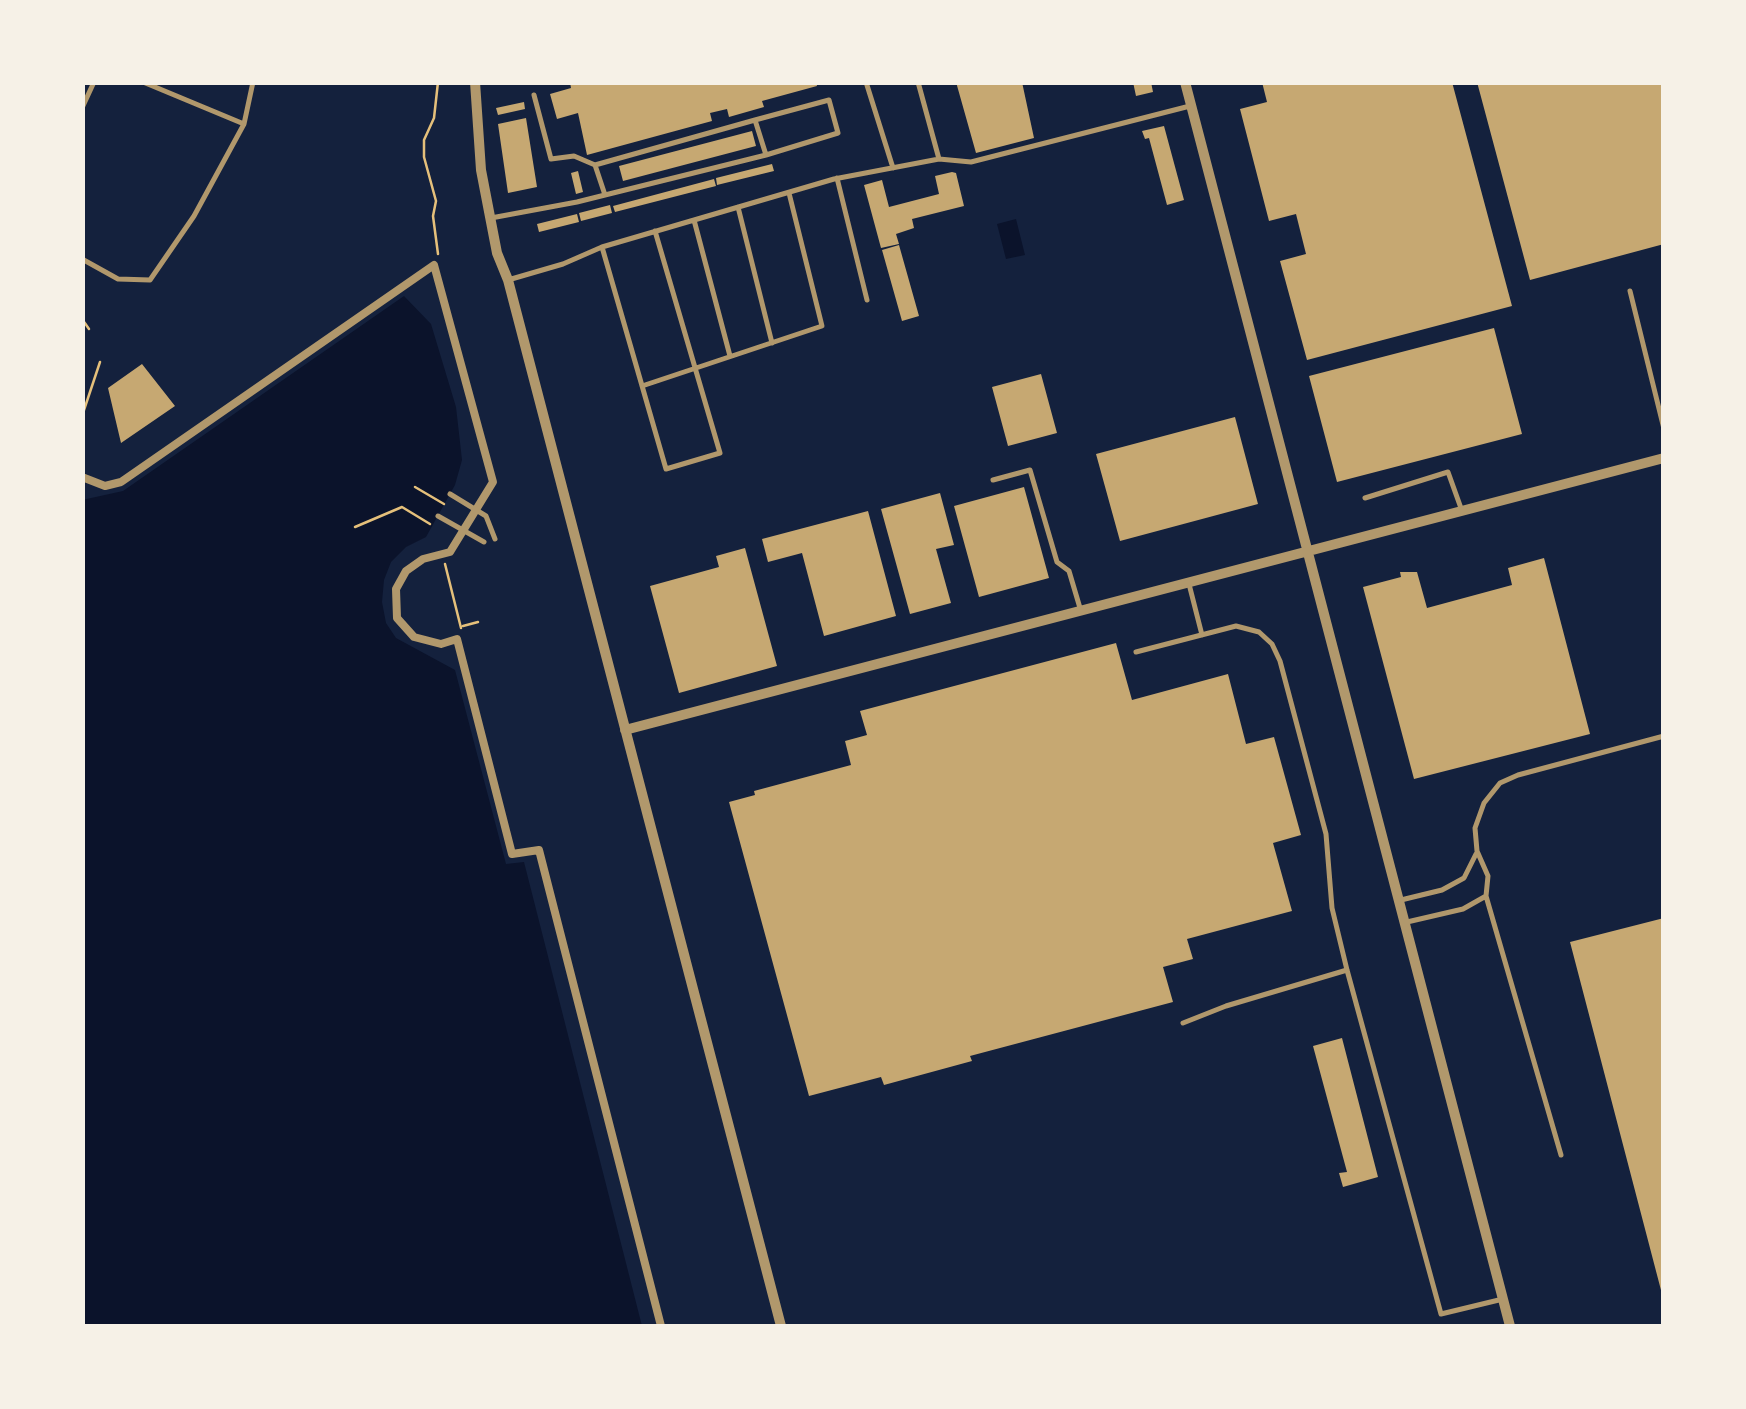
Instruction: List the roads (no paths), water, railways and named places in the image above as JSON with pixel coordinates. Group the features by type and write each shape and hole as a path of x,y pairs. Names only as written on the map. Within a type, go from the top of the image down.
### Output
{"street":[{"path":"474,82 481,170 497,253 508,280 781,1326"},
{"path":"1184,82 1510,1326"},
{"path":"82,477 105,486 121,482 434,264 493,482 450,552 424,559 406,571 396,589 397,618 414,637 440,644 457,639 512,854 539,850 661,1326"},
{"path":"624,730 1664,458"}],"lane":[{"path":"82,108 94,82"},
{"path":"144,82 244,124"},
{"path":"82,258 118,280 150,280 194,216 244,124 253,82"},
{"path":"866,82 893,168"},
{"path":"918,82 938,158"},
{"path":"489,218 605,195 838,133 829,100 595,165 574,156 551,159 534,96"},
{"path":"508,280 564,264 602,246 837,178 938,158 971,162 1190,106"},
{"path":"755,120 766,154"},
{"path":"595,165 605,195"},
{"path":"837,178 866,300"},
{"path":"642,386 822,326 789,192"},
{"path":"738,207 772,342"},
{"path":"694,220 730,356"},
{"path":"602,246 666,469 720,453 655,231"},
{"path":"1630,291 1664,429"},
{"path":"993,480 1030,470 1057,562 1068,571 1080,611"},
{"path":"1365,498 1448,472 1462,511"},
{"path":"450,494 486,516 495,538"},
{"path":"438,516 484,542"},
{"path":"1188,582 1202,635"},
{"path":"1136,652 1236,626 1258,632 1272,644 1280,661 1326,834 1332,908 1441,1314 1503,1299"},
{"path":"1560,1155 1486,896 1488,876 1477,851 1476,828 1484,803 1500,783 1664,736"},
{"path":"1399,900 1442,890 1464,878 1477,851"},
{"path":"1405,923 1463,910 1486,896"},
{"path":"1184,1023 1226,1006 1348,970"}],"water":[{"path":"1016,219 1025,255 1006,259 997,224"},
{"path":"404,296 431,324 456,407 462,460 455,485 426,537 406,547 391,562 382,602 386,623 396,638 455,670 506,864 524,862 642,1326 83,1326 82,500 123,491"}]}
